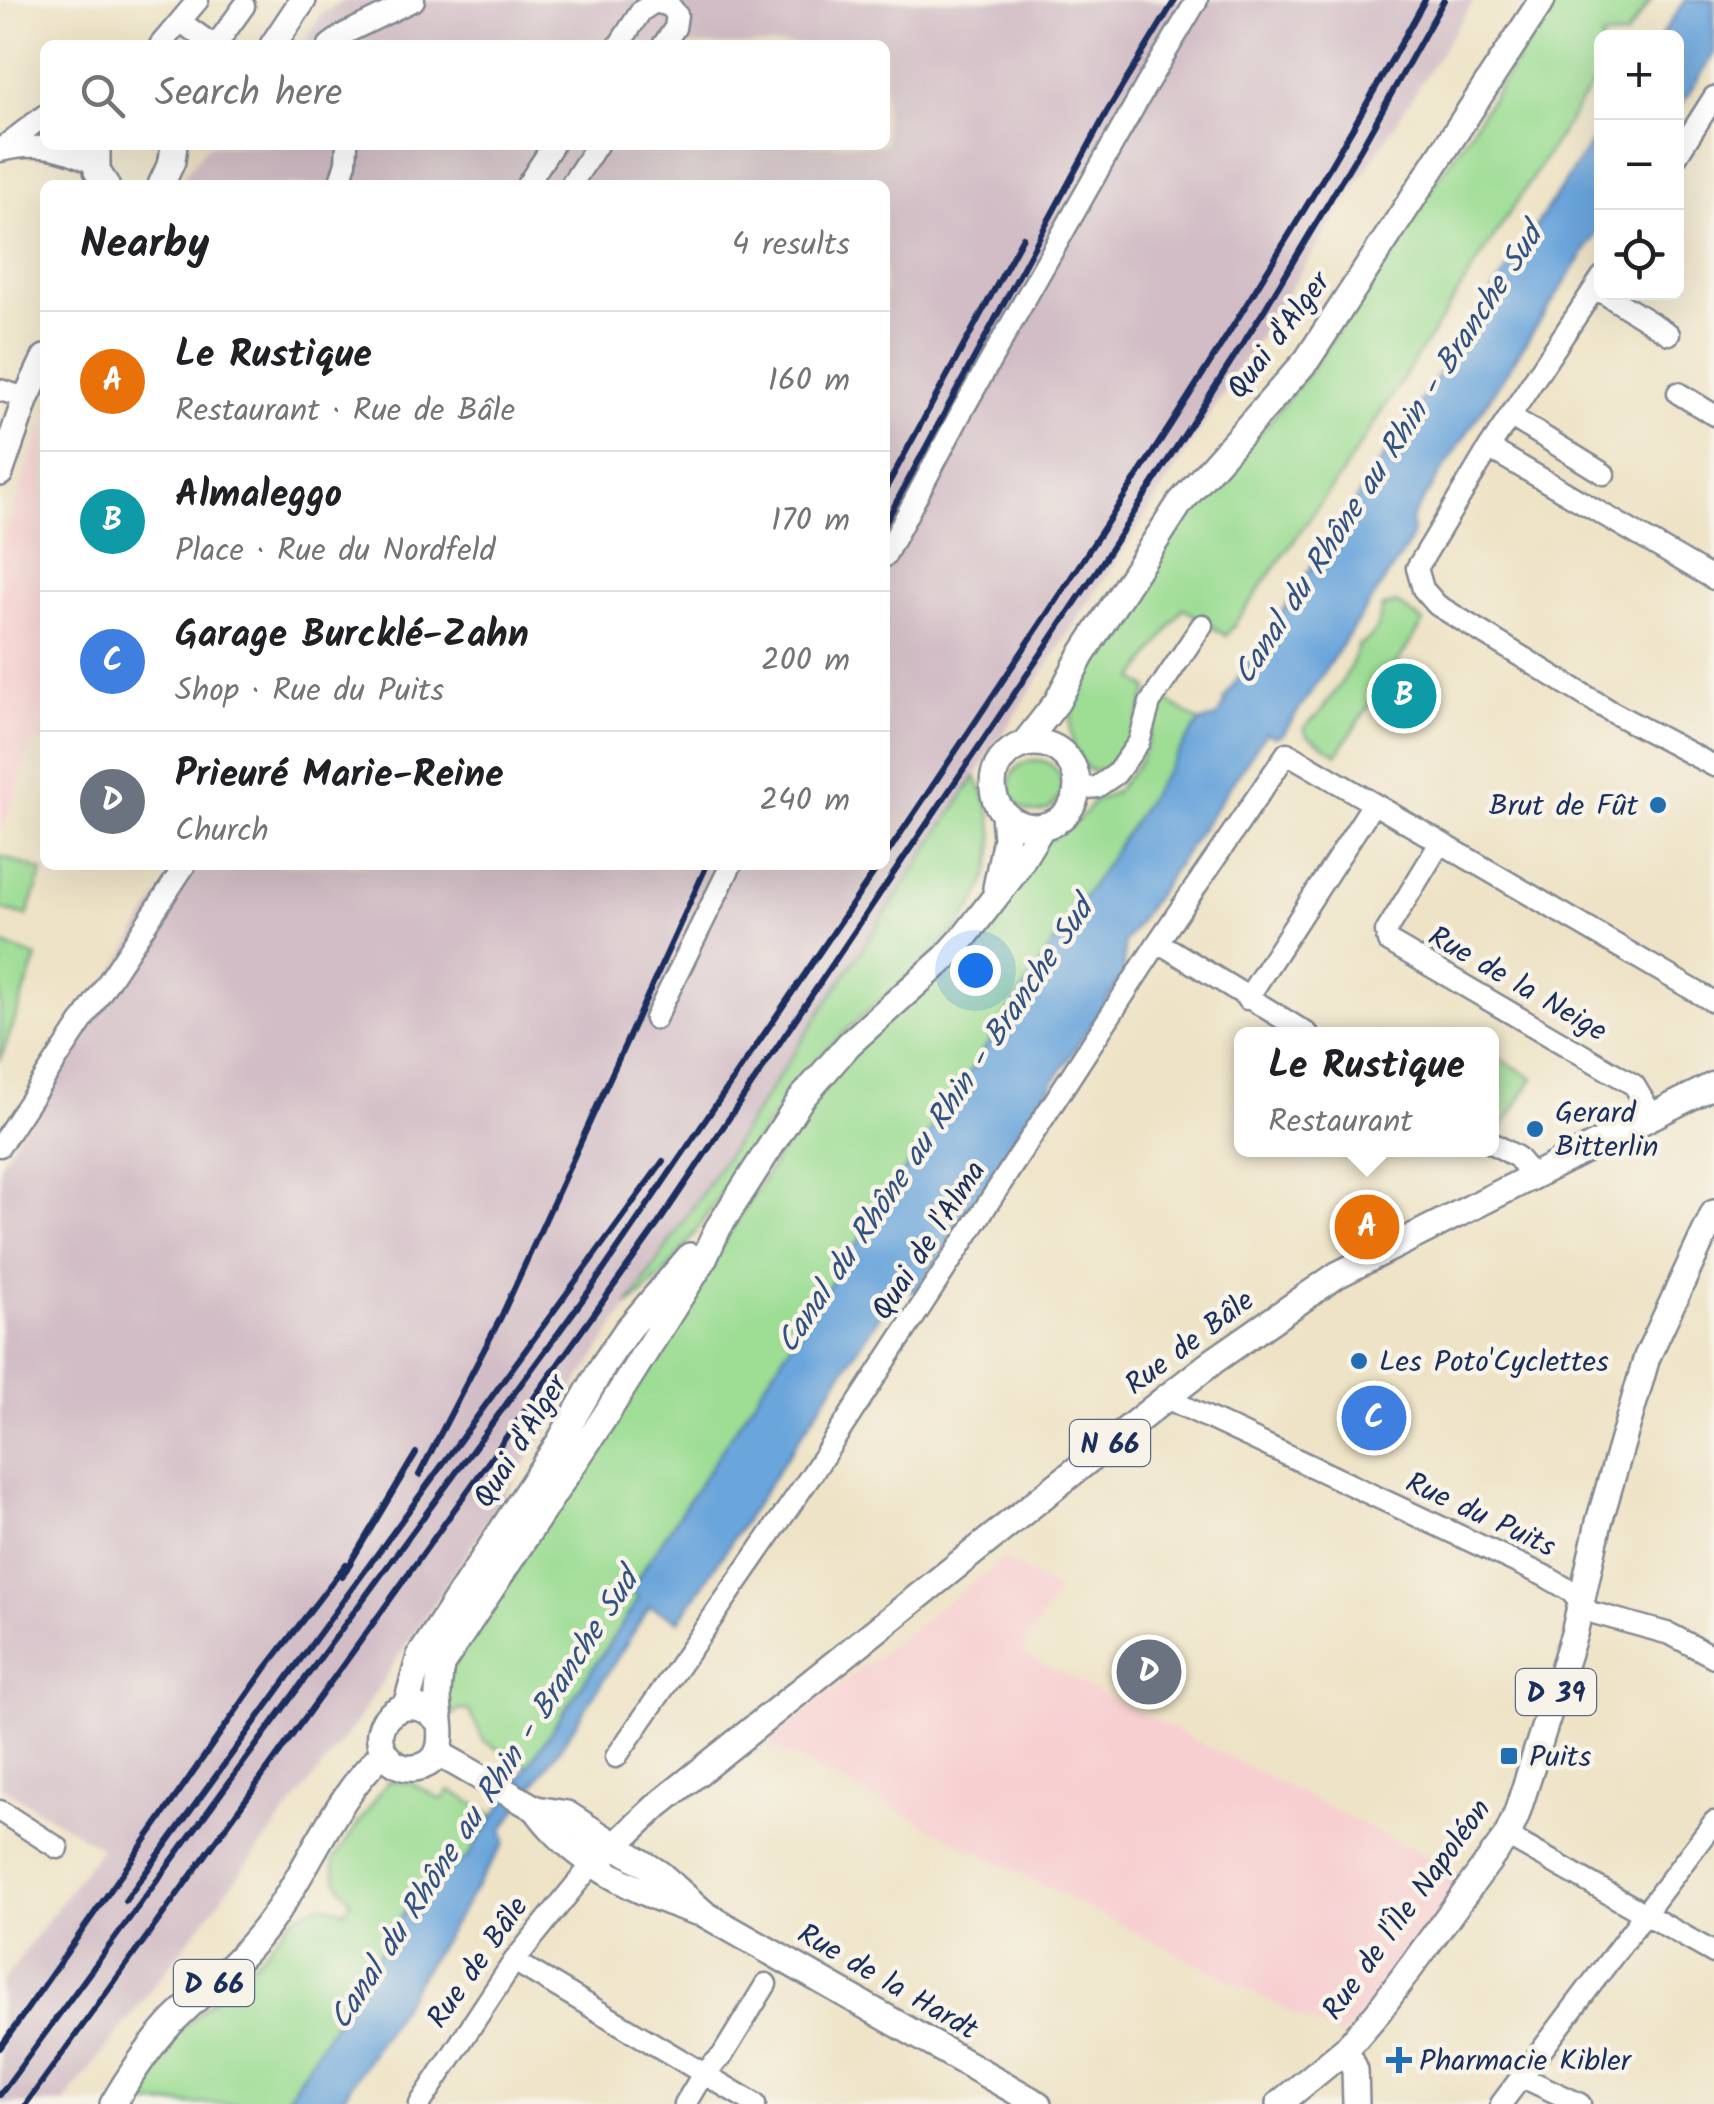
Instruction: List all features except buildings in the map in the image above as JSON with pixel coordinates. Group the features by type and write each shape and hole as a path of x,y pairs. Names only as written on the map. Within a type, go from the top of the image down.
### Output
{"main road":[{"path":"277,40 303,0"},
{"name":"Quai d'Alger","path":"995,894 1006,838 1004,814 994,794 994,773 1006,754 1024,744 1057,702 1081,656 1160,531 1197,481 1307,360 1542,0"},
{"path":"162,180 172,150"},
{"path":"0,474 40,369"},
{"path":"1057,702 1064,753 1075,770 1078,790"},
{"path":"1024,744 1045,744 1064,753"},
{"name":"Quai d'Alger","path":"439,1722 441,1665 658,1332 704,1259 718,1228 801,1099 849,1044 946,957 1014,873 1042,827 1066,814 1078,790"},
{"path":"1004,814 1021,825 1042,827"},
{"name":"Rue de Bâle","path":"618,1846 658,1805 1166,1398 1338,1275 1714,1085"},
{"name":"Rue de l'Île Napoléon","path":"1279,2104 1346,2050 1506,1836 1533,1765 1582,1600 1599,1522 1647,1357 1714,1213"},
{"name":"Quai d'Alger","path":"406,1706 420,1656 560,1441 612,1353 646,1306 718,1228"},
{"path":"424,1708 439,1722 442,1741 426,1764 407,1768 390,1760 384,1752 380,1743 383,1724 396,1709 424,1708"},
{"name":"D 66","path":"112,2104 164,2032 259,1936 346,1798 384,1752"},
{"path":"438,1752 536,1809"},
{"name":"Rue de la Hardt","path":"536,1809 567,1814 660,1874 706,1915"},
{"name":"Rue de la Hardt","path":"536,1809 554,1834 649,1896 706,1915 1038,2104"},
{"path":"584,1855 608,1853 618,1846"},
{"path":"1346,2050 1355,2070 1356,2104"}],"street":[{"path":"169,37 198,0"},
{"path":"336,40 414,0"},
{"path":"890,547 962,411 1198,0"},
{"path":"622,40 641,11 655,2 670,6 677,14 675,28 667,40"},
{"path":"219,40 244,6"},
{"path":"1684,144 1714,97"},
{"path":"0,150 35,131"},
{"path":"0,150 40,146"},
{"path":"61,150 100,172"},
{"path":"341,180 346,150"},
{"path":"530,180 550,150"},
{"path":"574,180 594,150"},
{"path":"1594,296 1489,448 1417,568 1422,589 1437,605 1612,712 1714,766"},
{"path":"1619,300 1669,334"},
{"path":"0,390 26,398"},
{"path":"1678,393 1714,415"},
{"path":"1510,416 1604,474"},
{"path":"1489,448 1714,579"},
{"path":"1078,790 1098,786 1116,774 1139,742 1150,704 1202,625"},
{"name":"Quai de l'Alma","path":"616,1757 812,1474 1158,942 1286,753 1374,804"},
{"path":"1247,999 1374,804 1714,1002"},
{"name":"Rue de la Neige","path":"1440,844 1386,932 1388,941 1634,1086 1652,1114"},
{"path":"0,1146 182,870"},
{"path":"654,1019 729,870"},
{"path":"1158,942 1296,1027"},
{"path":"1499,1147 1516,1157 1532,1176"},
{"name":"Rue du Puits","path":"1166,1398 1545,1576 1582,1600 1590,1612 1670,1634 1714,1657"},
{"path":"0,1811 58,1848"},
{"path":"1501,2104 1714,1822"},
{"path":"1506,1836 1714,1953"},
{"name":"Rue de Bâle","path":"420,2104 584,1855"},
{"path":"514,1961 754,2104"},
{"path":"685,2104 702,2074 722,2056 766,1984"},
{"path":"1522,2077 1580,2104"}],"shaded area":[{"path":"347,0 1474,0 1142,521 352,1728 63,2104 0,2104 0,1985 101,1848 0,1786 0,1165 174,870 890,870 890,180 181,180 204,150 890,150 890,40 306,40 321,14"},
{"path":"40,432 40,741 34,739 0,836 0,548"},
{"path":"1003,1559 1058,1590 1021,1653 1471,1879 1340,2037 765,1743"}],"green space":[{"path":"1557,0 1651,0 1630,30 1594,30 1594,82 1340,476 1226,636 1183,608 1135,679 1149,689 1129,741 1113,763 1090,771 1079,758 1071,731 1075,702 1093,660 1189,508 1221,468 1265,427 1314,366"},
{"path":"1396,603 1424,622 1337,754 1307,735 1304,728 1343,680 1358,645 1375,631 1382,608"},
{"path":"1164,699 1200,722 630,1590 638,1597 630,1612 528,1766 484,1741 469,1711 459,1709 453,1715 445,1701 447,1673 806,1112 830,1078 1043,844 1074,824 1094,802 1115,792 1139,762"},
{"path":"1036,760 1054,768 1062,786 1054,804 1036,812 1018,804 1010,786 1018,768"},
{"path":"975,777 991,816 993,844 989,871 972,908 940,947 825,1052 776,1114 677,1257 628,1306"},
{"path":"0,856 43,871 27,916 0,909"},
{"path":"0,944 37,957 0,1061"},
{"path":"1499,1058 1533,1078 1499,1133"},
{"path":"388,1781 411,1783 443,1800 450,1790 495,1816 467,1858 417,1892 283,2104 125,2104 173,2037 263,1953 293,1917 321,1904 345,1911 351,1901 336,1877 334,1859"}],"water":[{"path":"1685,0 1714,0 1714,54 1684,101 1684,30 1665,30"},
{"name":"Canal du Rhône au Rhin - Branche Sud","path":"1594,138 1594,238 1411,519 1413,533 1408,545 1283,734 1275,737 1266,733 1124,943 1124,974 916,1292 899,1286 679,1621 650,1606 564,1742 503,1829 505,1842 339,2104 283,2104 417,1892 467,1858 630,1612 638,1597 629,1591 1190,735 1200,722 1216,718 1226,703 1223,701"}],"railway":[{"path":"890,514 1108,110 1175,0"},
{"path":"890,849 1232,328 1425,0"},
{"path":"342,1667 658,1224 1096,572 1263,312 1444,0"},
{"path":"890,481 1023,237"},
{"path":"419,1475 501,1317 705,870"},
{"path":"0,2095 592,1287 876,870"},
{"path":"125,1901 663,1161"},
{"path":"342,1577 416,1453"},
{"path":"0,2048 266,1668 346,1564"},
{"path":"26,2104 348,1658"}],"place":[{"name":"Almaleggo","path":"1404,696"},
{"name":"Brut de Fût","path":"1658,805"},
{"name":"Gerard Bitterlin","path":"1535,1129"},
{"name":"Le Rustique","path":"1367,1227"},
{"name":"Les Poto'Cyclettes","path":"1359,1361"},
{"name":"Garage Burcklé-Zahn","path":"1374,1418"},
{"name":"Prieuré Marie-Reine","path":"1149,1672"},
{"name":"Puits","path":"1509,1756"},
{"name":"Pharmacie Kibler","path":"1399,2060"}]}
